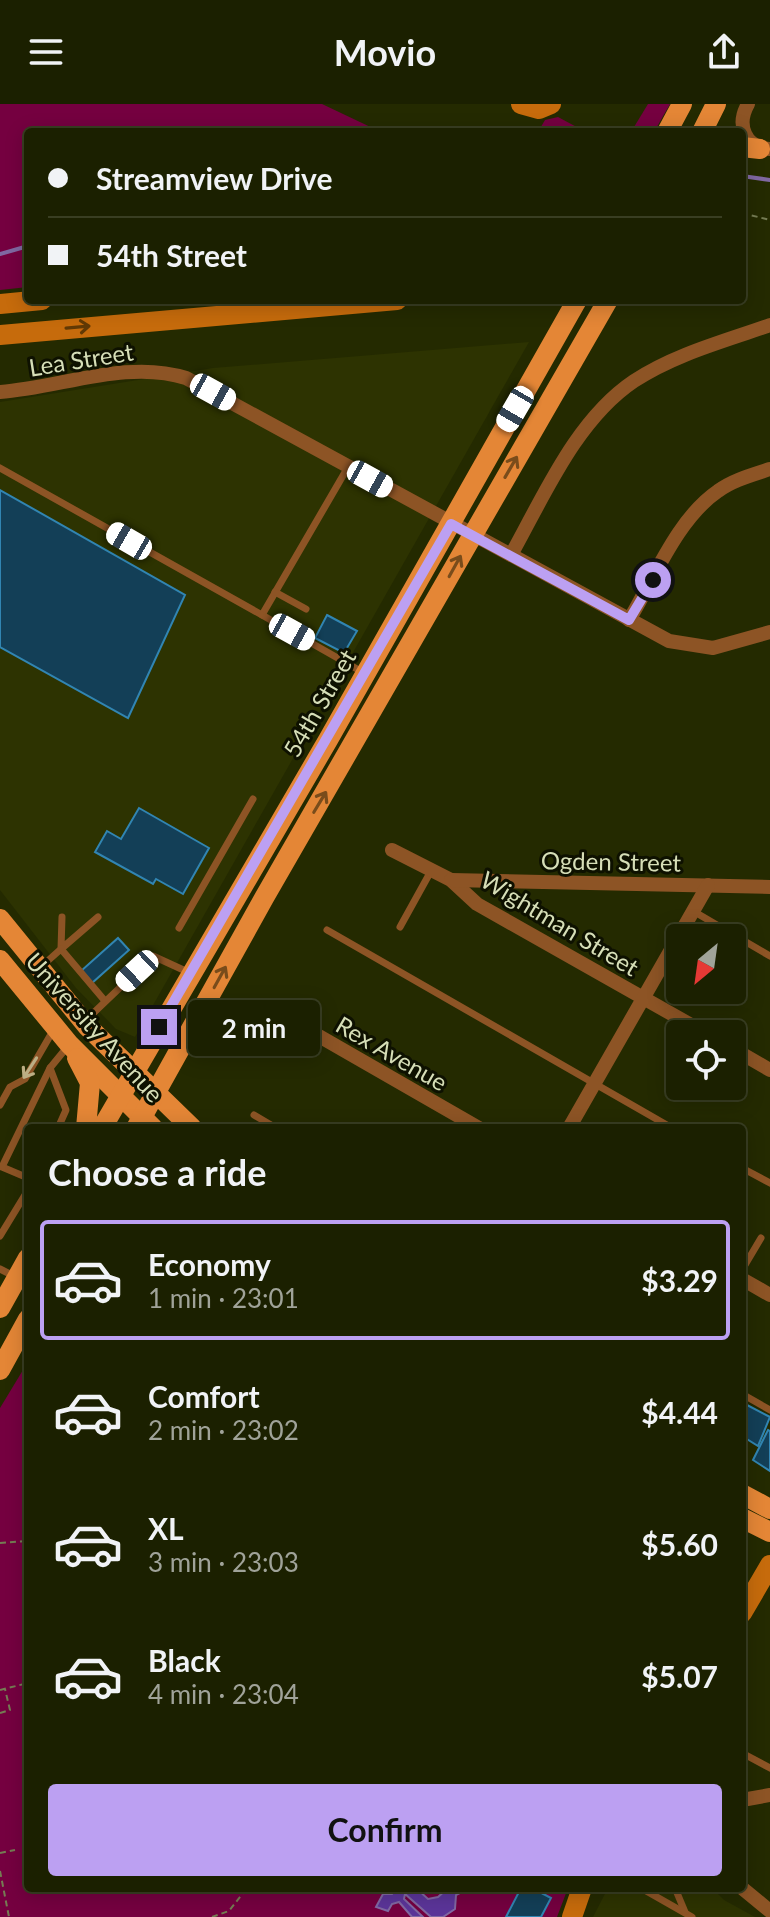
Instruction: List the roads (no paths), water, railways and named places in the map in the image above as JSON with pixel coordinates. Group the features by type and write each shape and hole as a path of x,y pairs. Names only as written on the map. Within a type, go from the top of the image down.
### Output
{"main road":[{"path":"521,104 539,109 550,105"},
{"path":"669,128 682,104"},
{"path":"704,128 716,104"},
{"path":"0,304 24,302"},
{"path":"0,335 352,304"},
{"path":"556,304 559,332"},
{"name":"54th Street","path":"104,1124 284,817 575,304"},
{"name":"54th Street","path":"144,1124 156,1094 281,869 606,304"},
{"path":"281,869 289,831 284,817"},
{"name":"University Avenue","path":"0,919 84,1022 188,1124"},
{"name":"University Avenue","path":"0,960 69,1044 121,1094 143,1124"},
{"path":"69,1044 90,1083 86,1124"},
{"path":"0,1307 8,1273"},
{"path":"0,1370 24,1326"},
{"path":"746,1496 770,1509"},
{"path":"746,1520 770,1532"},
{"path":"746,1606 770,1565"},
{"path":"572,1917 577,1892"}],"street":[{"path":"743,128 742,116 748,104"},
{"path":"511,555 580,437 633,382 668,362 770,325"},
{"name":"Lea Street","path":"0,392 135,372 169,372 186,378 669,641 701,648 724,647 770,632"},
{"path":"629,620 686,525 705,501 735,481 770,469"},
{"name":"Wightman Street","path":"392,850 451,880 477,904 682,1020"},
{"name":"Ogden Street","path":"451,880 770,887"},
{"path":"571,1124 708,885"},
{"name":"Rex Avenue","path":"284,1016 472,1124"},
{"path":"746,1056 770,1070"},
{"path":"746,1281 770,1295"},
{"path":"746,1799 770,1795"},
{"path":"746,1891 768,1905"}],"lane":[{"path":"262,615 348,467"},
{"path":"0,468 366,674"},
{"path":"275,592 306,609"},
{"path":"179,928 253,799"},
{"path":"400,927 431,871"},
{"path":"693,911 770,956"},
{"path":"62,917 61,949 105,1001"},
{"path":"40,968 98,917"},
{"path":"327,930 665,1124"},
{"path":"84,1022 153,956 192,973"},
{"path":"0,1105 10,1087 25,1079 55,1027"},
{"path":"24,1176 2,1167 50,1068 69,1044"},
{"path":"50,1068 66,1110 60,1124"},
{"path":"254,1115 269,1124"},
{"path":"746,1170 770,1183"},
{"path":"0,1236 24,1197"},
{"path":"19,1205 24,1207"},
{"path":"746,1263 761,1238"},
{"path":"746,1396 770,1410"},
{"path":"746,1755 770,1768"},
{"path":"648,1892 689,1915"},
{"path":"677,1892 689,1915"}],"waterway":[{"path":"746,177 770,180"},
{"path":"0,254 24,247"}]}
